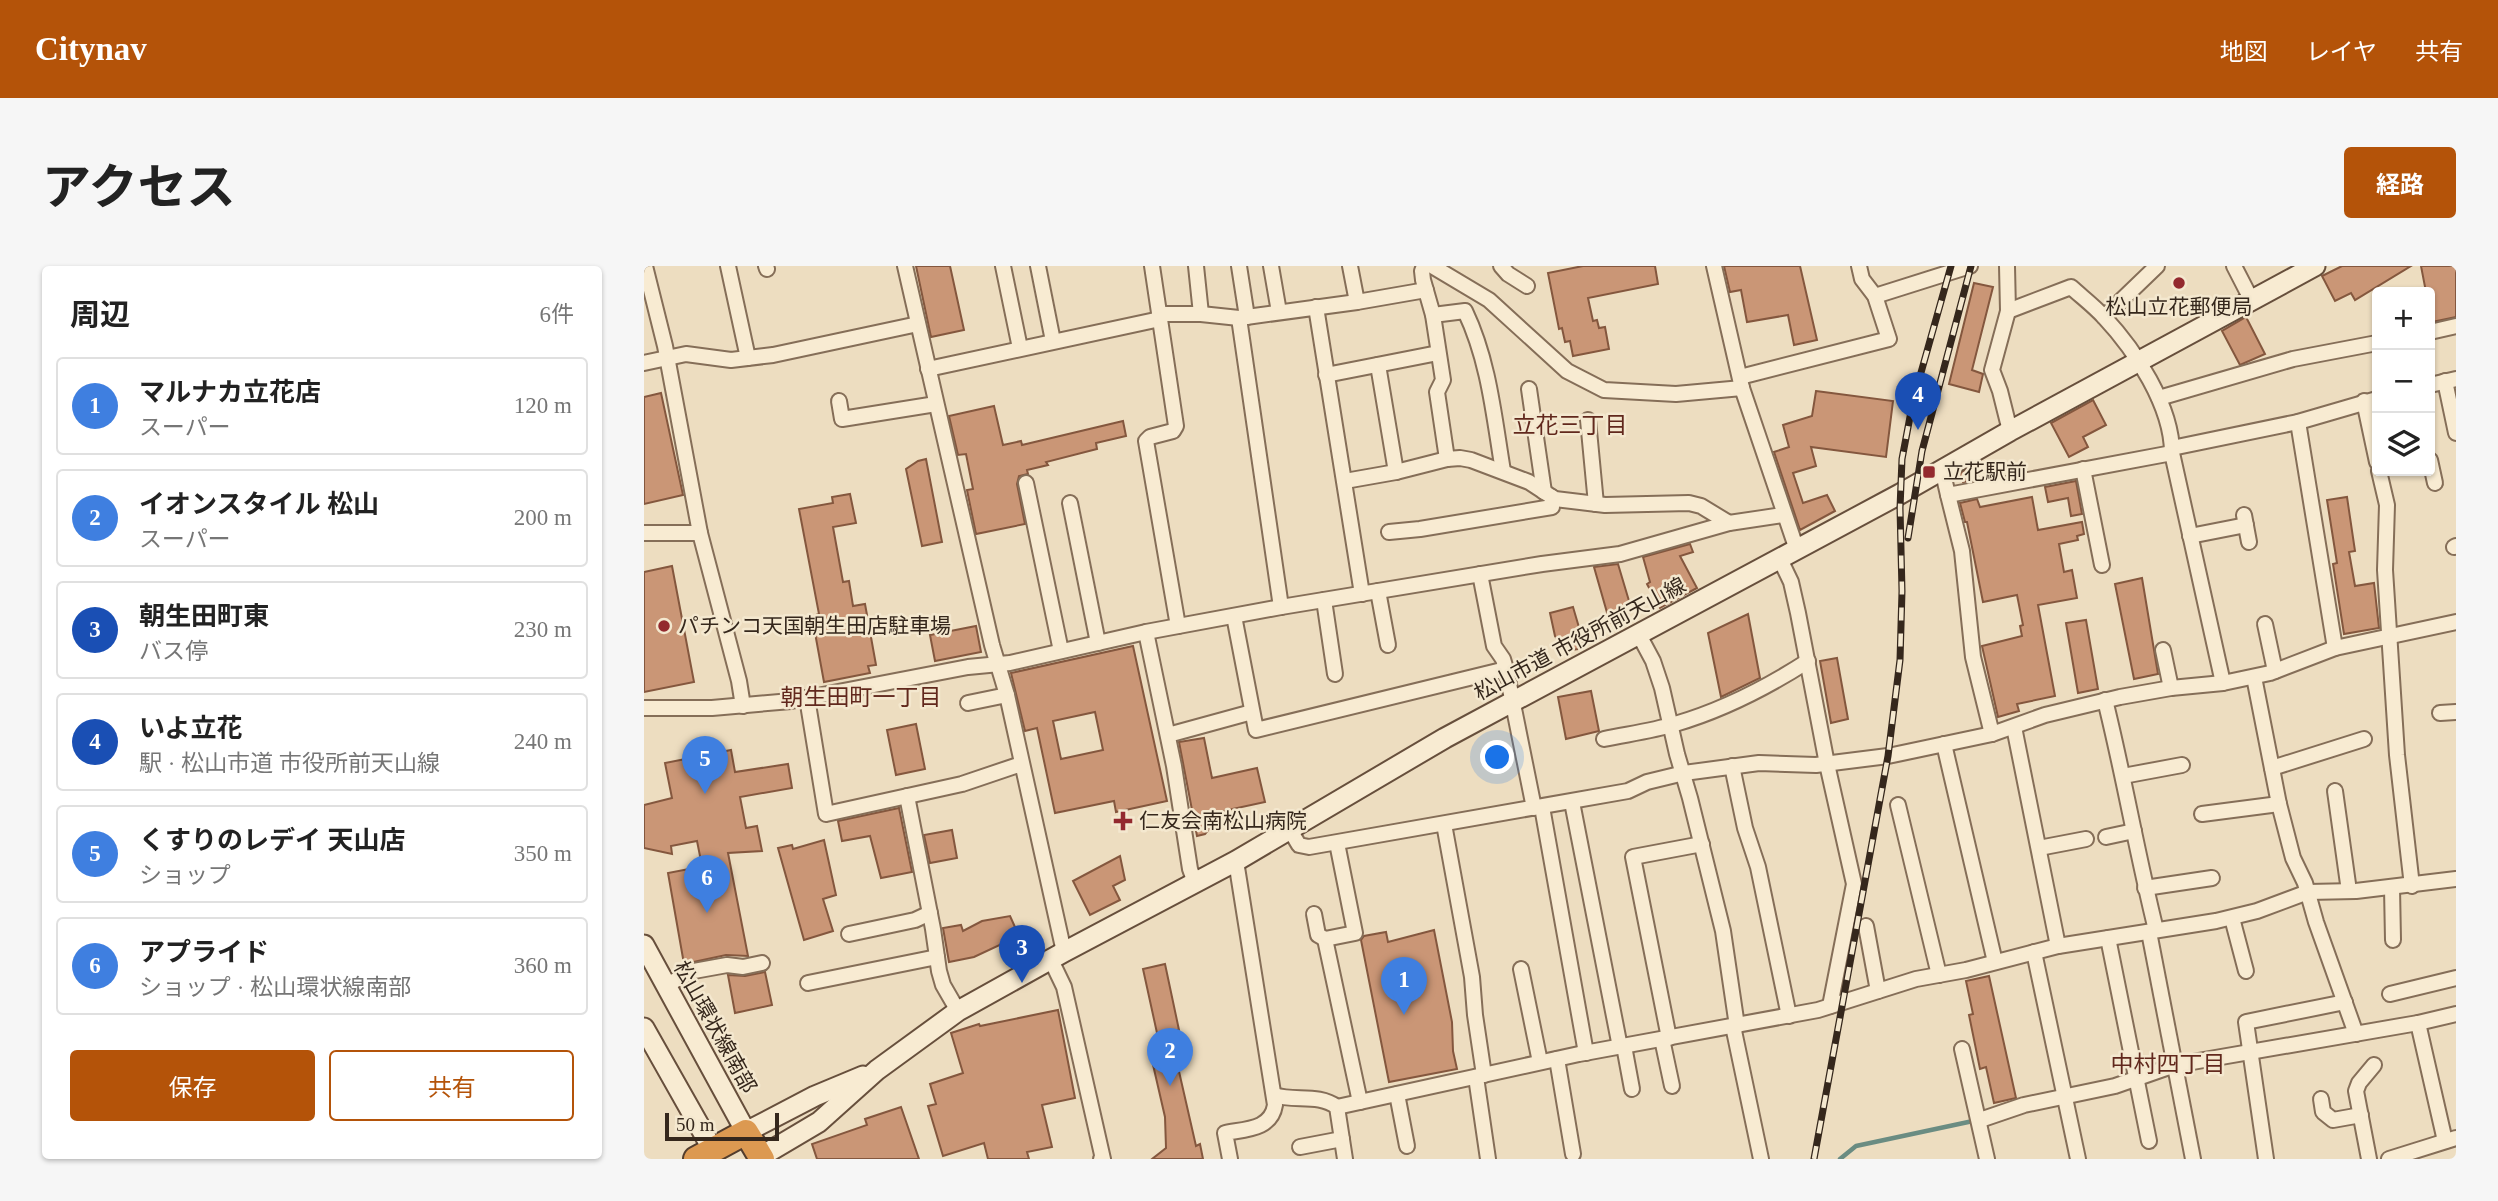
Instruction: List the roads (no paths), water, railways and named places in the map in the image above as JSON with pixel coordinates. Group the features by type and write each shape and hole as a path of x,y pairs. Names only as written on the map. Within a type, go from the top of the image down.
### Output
{"highway":[{"path":"709,1156 746,1132 760,1158"}],"street":[{"path":"645,266 667,358 700,533 743,706"},
{"path":"728,266 748,358"},
{"path":"905,266 1007,695 1058,956 1103,1158 1101,1159"},
{"path":"1003,266 1020,348"},
{"path":"1038,266 1053,341"},
{"path":"1152,266 1176,426 1173,431 1150,436 1146,441 1178,626"},
{"path":"1196,266 1201,314"},
{"path":"1239,266 1243,317 1281,607"},
{"path":"1271,266 1279,312"},
{"path":"1350,266 1357,302"},
{"path":"1424,266 1422,271 1433,315 1443,380 1437,392 1447,459"},
{"path":"1432,266 1489,300 1567,371 1604,390 1676,394 1741,383 1889,339 1875,296 1862,279 1859,266"},
{"path":"1501,266 1527,286"},
{"path":"1714,266 1741,383 1783,515 1791,582 1854,884 1830,1006"},
{"path":"1875,296 1970,266"},
{"path":"2007,266 2008,312 1992,370 2010,431"},
{"path":"2104,317 2157,266"},
{"path":"2234,266 2252,301"},
{"name":"松山市道 市役所前天山線","path":"760,1158 819,1122 877,1070 958,1011 1236,861 1445,738 1900,494 2010,431 2315,266"},
{"path":"2008,312 2071,287 2104,317 2139,362 2167,416 2190,536 2223,683"},
{"path":"928,369 1160,317 1201,314 1243,317 1426,290"},
{"path":"1316,307 1362,594"},
{"path":"1433,315 1465,311 1476,333 1489,380 1503,471"},
{"path":"644,363 686,354 731,360 748,358 918,324"},
{"path":"2435,331 2456,326"},
{"path":"2159,398 2293,359 2372,344"},
{"path":"1326,375 1438,353"},
{"path":"1378,365 1396,472"},
{"path":"2451,380 2456,433"},
{"path":"1389,532 1552,507 1529,389"},
{"path":"1948,495 2083,469 2298,422 2371,400"},
{"path":"839,401 842,419 936,404"},
{"path":"1588,420 1596,504"},
{"path":"2298,422 2335,648"},
{"path":"1345,481 1447,459 1471,460 1529,482 1548,495 1596,504 1689,503 1701,506 1729,523"},
{"path":"1942,469 1962,551 1973,657 1992,734"},
{"path":"2083,469 2102,565"},
{"path":"2380,476 2387,505 2385,570 2397,755 2412,886"},
{"path":"2433,476 2435,483"},
{"path":"1026,483 1061,651"},
{"path":"1070,503 1098,643"},
{"path":"644,708 743,706 807,698 968,667 1010,663 1146,632 1281,607 1620,554 1729,523 1783,515"},
{"path":"2190,536 2245,520 2249,542"},
{"path":"644,533 700,533"},
{"path":"1480,574 1494,646 1503,659 1506,670 1538,808 1586,1053"},
{"path":"1378,591 1388,645"},
{"path":"1324,600 1335,674"},
{"path":"1234,616 1256,730 1506,670"},
{"path":"1290,830 1299,845 1310,847 1628,791 1647,782 1684,773 1759,763 1828,764 1888,756 1992,734 2045,715 2105,700 2254,677 2335,648 2456,622"},
{"path":"2265,624 2275,671"},
{"path":"1146,632 1183,811 1190,869 1195,883"},
{"path":"1638,633 1653,662 1723,931 1735,1026 1761,1159"},
{"path":"2163,650 2171,688"},
{"path":"1604,739 1671,726 1702,716 1745,697 1808,661"},
{"path":"2254,677 2279,804 2293,858 2308,892 2356,1034"},
{"path":"968,703 1007,695"},
{"path":"807,698 826,814 962,784 1021,764"},
{"path":"2105,700 2145,888 2193,1159"},
{"path":"1168,735 1252,712"},
{"path":"2440,713 2456,712"},
{"path":"2014,727 2058,946"},
{"path":"2272,768 2364,739"},
{"path":"1944,744 1995,962"},
{"path":"2123,776 2182,765"},
{"path":"1732,766 1745,828 1763,891 1789,1016"},
{"path":"2335,790 2348,891"},
{"path":"907,796 943,985 958,1011"},
{"path":"1572,802 1632,1089"},
{"path":"2202,814 2279,804"},
{"path":"1898,805 1939,975"},
{"path":"1444,824 1472,977 1488,1159"},
{"path":"2106,837 2134,831"},
{"path":"2039,848 2086,839"},
{"path":"1314,914 1318,936 1325,939 1355,933 1337,843"},
{"path":"1672,1086 1633,857 1702,844"},
{"path":"1230,1159 1225,1133 1261,1125 1269,1121 1274,1111 1274,1095 1236,861"},
{"path":"2145,888 2212,878"},
{"path":"1337,1107 1540,1062 1789,1016 1830,1006 1899,983 2058,946 2232,918 2308,892 2392,888 2456,879"},
{"path":"2392,888 2393,940"},
{"path":"849,934 915,920 930,913"},
{"path":"2232,918 2246,971"},
{"path":"1866,926 1878,991"},
{"path":"2108,938 2134,1078 2141,1097 2149,1140"},
{"path":"1325,939 1360,1102"},
{"name":"松山環状線南部","path":"644,945 746,1132"},
{"path":"2034,952 2078,1159"},
{"path":"808,983 937,957"},
{"path":"666,985 694,971 727,965 743,967 762,963"},
{"path":"1521,969 1540,1062"},
{"path":"2390,993 2456,978"},
{"path":"2266,1159 2246,1022 2345,1002"},
{"path":"1980,1120 2024,1105 2115,1086 2175,1065 2456,1014"},
{"path":"2389,1159 2405,1157 2451,1140 2418,1023"},
{"path":"644,1028 709,1156"},
{"path":"1962,1049 1987,1159"},
{"path":"1558,1059 1573,1154"},
{"path":"2369,1159 2356,1091 2374,1065"},
{"name":"松山市道 市役所前天山線","path":"746,1132 815,1096 877,1070"},
{"path":"1397,1094 1407,1146"},
{"path":"1274,1095 1287,1100 1328,1100 1337,1107 1345,1159"},
{"path":"2320,1099 2323,1112 2333,1120 2361,1115"},
{"path":"1300,1147 1342,1139"}],"waterway":[{"path":"1840,1159 1856,1146 1973,1121"}],"railway":[{"path":"1814,1159 1888,756 1900,660 1902,459 1913,401 1951,266"},
{"path":"1908,538 1922,451 1971,266"}],"place":[{"name":"松山立花郵便局","path":"2179,283"},
{"name":"いよ立花","path":"1918,430"},
{"name":"立花駅前","path":"1929,472"},
{"name":"パチンコ天国朝生田店駐車場","path":"664,626"},
{"name":"くすりのレデイ 天山店","path":"705,794"},
{"name":"仁友会南松山病院","path":"1123,821"},
{"name":"アプライド","path":"707,913"},
{"name":"朝生田町東","path":"1022,983"},
{"name":"マルナカ立花店","path":"1404,1015"},
{"name":"イオンスタイル 松山","path":"1170,1086"}],"district":[{"name":"立花三丁目","path":"1570,425"},
{"name":"朝生田町一丁目","path":"861,697"},
{"name":"中村四丁目","path":"2168,1064"}]}
